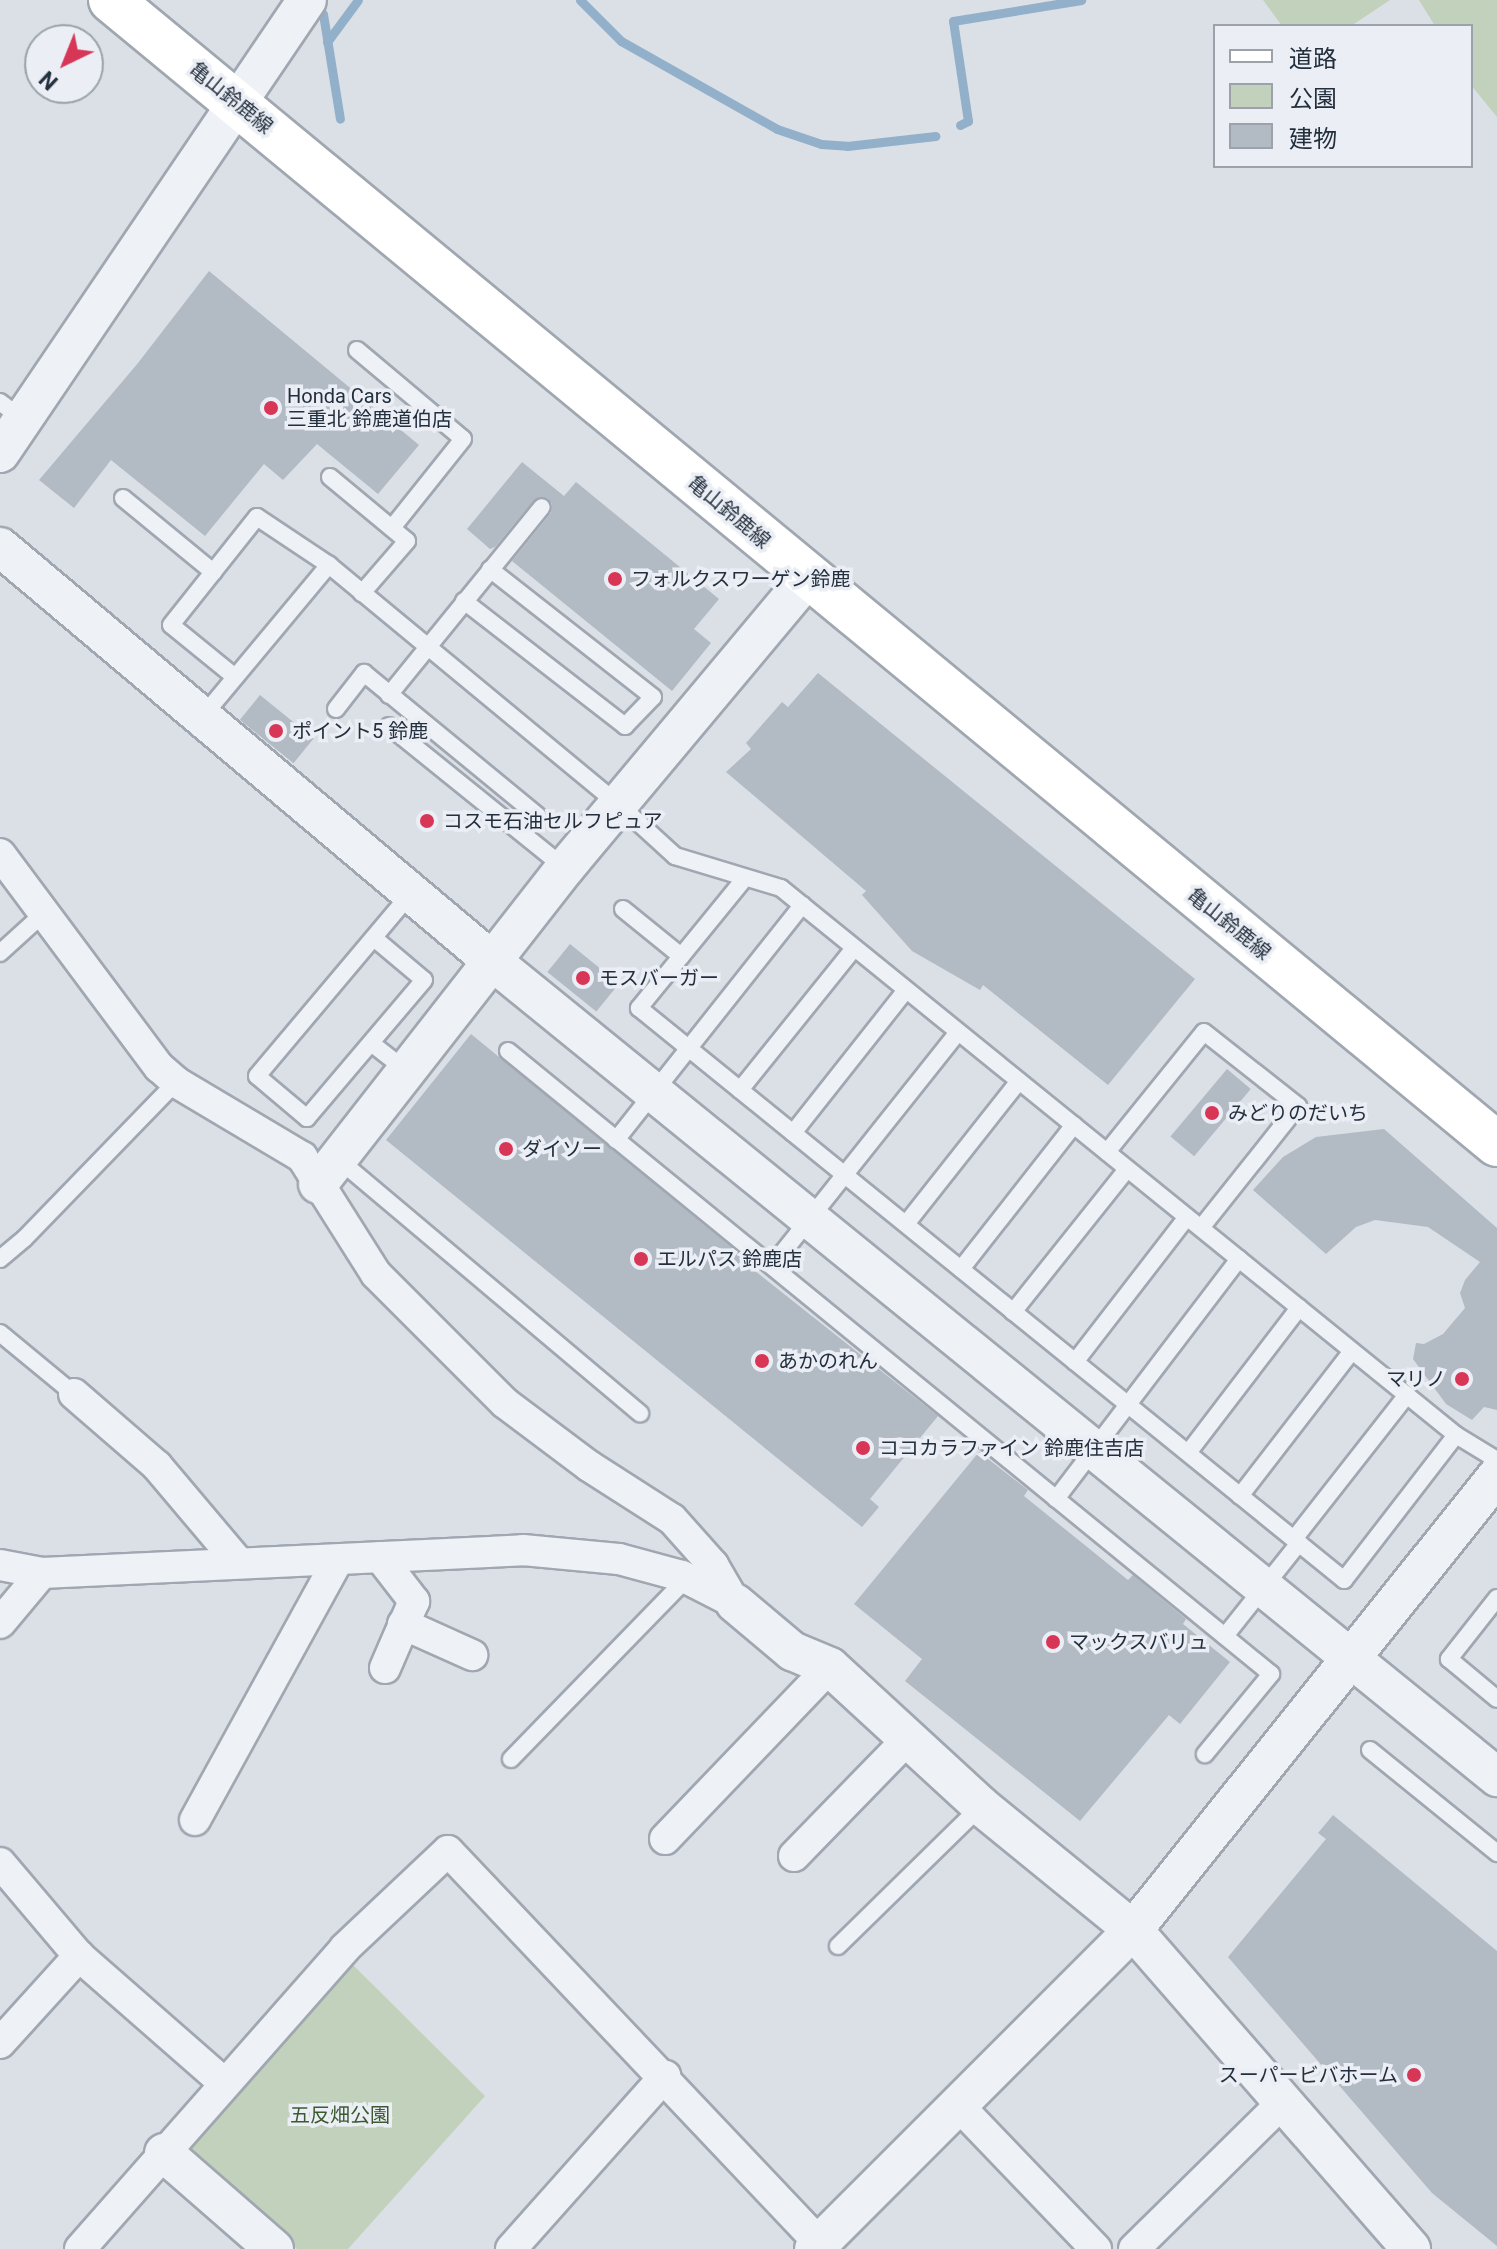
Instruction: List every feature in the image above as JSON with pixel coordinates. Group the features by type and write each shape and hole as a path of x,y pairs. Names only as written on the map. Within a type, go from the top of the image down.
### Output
{"main road":[{"name":"亀山鈴鹿線","path":"111,0 1497,1144"}],"street":[{"path":"0,453 11,411 307,0"},
{"path":"0,547 412,884 492,961 1497,1777"},
{"path":"328,1171 617,803 808,577"},
{"path":"0,854 159,1067 176,1082 328,1171 376,1274 505,1403 589,1466 672,1519 713,1565 735,1603"},
{"path":"74,1394 157,1466 238,1562"},
{"path":"80,2249 351,1941 448,1851 665,2076 820,2247 957,2104 1133,1930 1497,1476"},
{"path":"0,1565 42,1573 523,1550 619,1559 687,1578 735,1603 792,1651 830,1667 981,1806 1133,1930 1411,2249"},
{"path":"380,1557 414,1601 385,1668"},
{"path":"195,1820 338,1560"},
{"path":"0,1623 42,1573"},
{"path":"403,1624 472,1655"},
{"path":"665,1839 830,1667"},
{"path":"794,1856 907,1740"},
{"path":"0,1863 79,1956 225,2084"},
{"path":"0,2043 79,1956"},
{"path":"511,2249 665,2076"},
{"path":"1134,2249 1284,2101"},
{"path":"957,2104 1096,2249"},
{"path":"164,2153 274,2249"}],"lane":[{"path":"357,350 463,439 392,528"},
{"path":"330,477 407,541 362,593"},
{"path":"123,498 213,572"},
{"path":"389,695 542,507"},
{"path":"235,677 171,625 257,517 329,565 617,803 675,856 781,888 1456,1435 1497,1460"},
{"path":"203,716 329,565"},
{"path":"464,601 625,726 653,697 490,569"},
{"path":"336,709 364,673 538,816"},
{"path":"389,726 565,868"},
{"path":"745,878 639,1008 1344,1580 1456,1435"},
{"path":"374,938 424,980 307,1118 257,1076 374,938 412,884"},
{"path":"616,1140 802,905"},
{"path":"623,909 681,956"},
{"path":"0,953 45,912"},
{"path":"740,1090 854,948"},
{"path":"793,1133 906,990"},
{"path":"772,1266 958,1032"},
{"path":"1107,1152 1204,1032 1298,1106 1201,1228"},
{"path":"371,1043 407,1071"},
{"path":"508,1051 1271,1674 1205,1754"},
{"path":"906,1224 1019,1081"},
{"path":"0,1259 24,1239 176,1082"},
{"path":"961,1269 1074,1125"},
{"path":"1013,1312 1127,1169"},
{"path":"328,1171 640,1413"},
{"path":"1075,1362 1187,1217"},
{"path":"1056,1499 1239,1259"},
{"path":"1188,1453 1299,1308"},
{"path":"0,1333 74,1394"},
{"path":"1240,1496 1352,1351"},
{"path":"1225,1636 1407,1395"},
{"path":"511,1759 687,1578"},
{"path":"1497,1598 1449,1659 1497,1699"},
{"path":"1370,1750 1497,1853"},
{"path":"838,1946 981,1806"}],"green space":[{"path":"1263,0 1390,0 1354,24 1281,24"},
{"path":"1419,0 1497,0 1497,117 1473,87 1473,24 1434,24"},
{"name":"五反畑公園","path":"348,1960 485,2096 348,2249 297,2249 188,2150 187,2143"}],"building":[{"name":"Honda Cars 三重北 鈴鹿道伯店","path":"209,271 419,445 378,494 317,444 283,480 264,464 205,536 111,460 74,508 39,480 138,363"},
{"name":"フォルクスワーゲン鈴鹿","path":"522,462 564,496 576,482 719,599 694,629 711,643 672,691 512,561 551,513 552,504 548,498 534,500 490,549 467,529"},
{"path":"818,673 1195,979 1108,1085 983,985 980,990 912,951 862,895 866,891 726,772 751,749 746,743 782,702 788,707"},
{"name":"ポイント5 鈴鹿","path":"260,695 314,738 293,763 240,720"},
{"name":"モスバーガー","path":"570,944 619,984 596,1012 547,972"},
{"path":"471,1034 752,1264 750,1267 938,1416 870,1499 879,1507 862,1527 386,1140"},
{"name":"みどりのだいち","path":"1227,1069 1251,1089 1194,1156 1170,1136"},
{"path":"1384,1129 1497,1228 1497,1410 1484,1407 1472,1420 1446,1404 1413,1359 1416,1343 1424,1344 1443,1334 1465,1308 1460,1293 1465,1280 1480,1262 1428,1227 1375,1220 1356,1227 1326,1254 1253,1190 1283,1157 1316,1137"},
{"name":"マックスバリュ","path":"979,1452 1028,1490 1024,1496 1128,1580 1133,1575 1186,1619 1183,1624 1230,1662 1180,1724 1169,1715 1080,1821 905,1681 922,1659 854,1604"},
{"name":"スーパービバホーム","path":"1333,1815 1497,1951 1497,2246 1432,2193 1228,1957 1326,1839 1318,1833"}],"waterway":[{"path":"327,42 358,0"},
{"path":"580,0 621,41 777,129 821,144 847,146 935,136"},
{"path":"960,125 968,121 953,21 1081,0"},
{"path":"323,14 340,119"}],"place":[{"name":"Honda Cars 三重北 鈴鹿道伯店","path":"271,408"},
{"name":"フォルクスワーゲン鈴鹿","path":"615,579"},
{"name":"ポイント5 鈴鹿","path":"276,731"},
{"name":"コスモ石油セルフピュア","path":"427,821"},
{"name":"モスバーガー","path":"583,978"},
{"name":"みどりのだいち","path":"1212,1113"},
{"name":"ダイソー","path":"506,1149"},
{"name":"エルパス 鈴鹿店","path":"641,1259"},
{"name":"あかのれん","path":"762,1361"},
{"name":"マリノ","path":"1462,1379"},
{"name":"ココカラファイン 鈴鹿住吉店","path":"863,1448"},
{"name":"マックスバリュ","path":"1053,1642"},
{"name":"スーパービバホーム","path":"1414,2075"}]}
